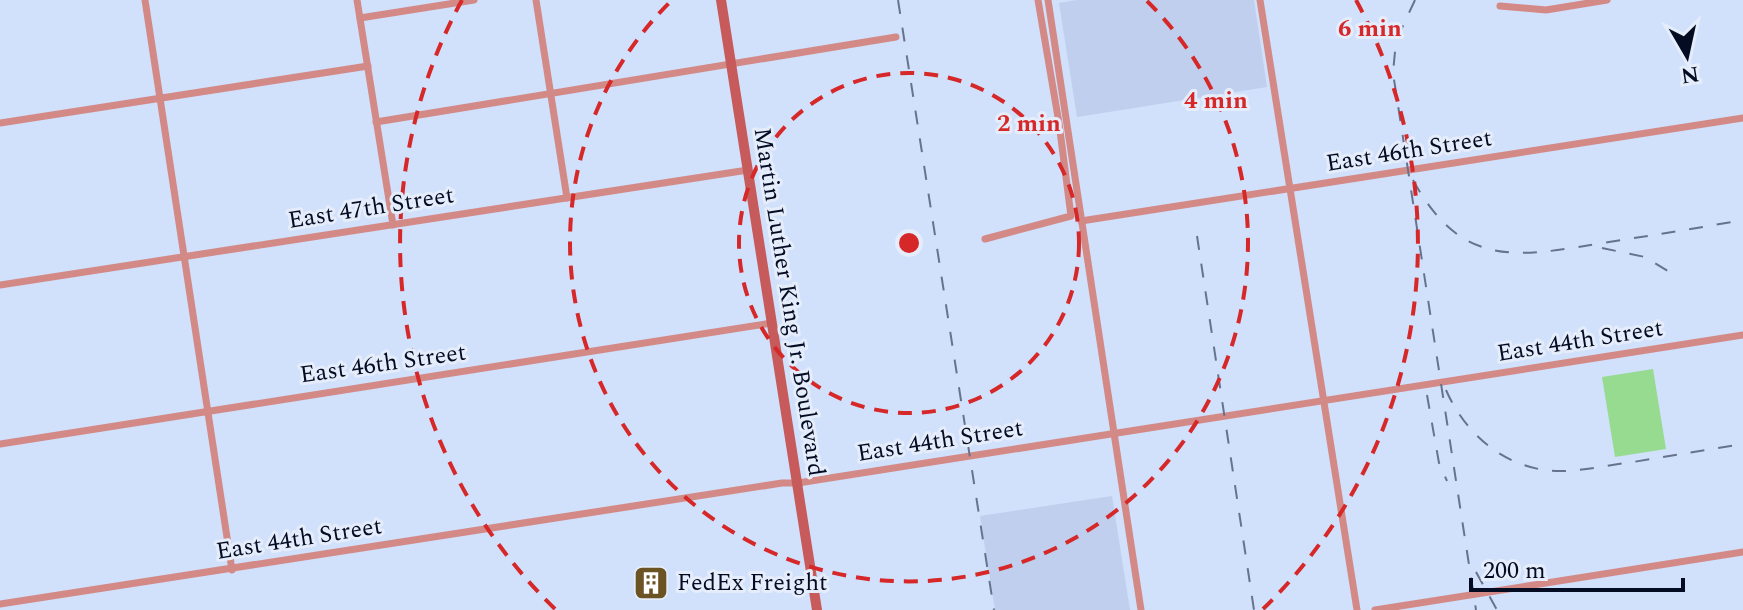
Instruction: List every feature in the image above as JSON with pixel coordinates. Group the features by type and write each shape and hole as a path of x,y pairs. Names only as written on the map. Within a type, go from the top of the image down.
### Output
{"main road":[{"name":"Martin Luther King Jr. Boulevard","path":"721,0 817,610"}],"street":[{"path":"145,0 232,570"},
{"path":"357,0 393,225"},
{"path":"360,18 474,0"},
{"path":"536,0 567,198"},
{"path":"985,239 1071,216 1038,0"},
{"path":"1048,0 1141,610"},
{"path":"1260,0 1357,610"},
{"path":"1500,6 1546,10 1607,0"},
{"path":"376,122 896,37"},
{"path":"0,123 368,66"},
{"name":"East 46th Street","path":"1081,221 1743,118"},
{"name":"East 47th Street","path":"0,285 748,170"},
{"name":"East 46th Street","path":"0,444 772,323"},
{"name":"East 44th Street","path":"0,604 782,483 1113,436 1743,335"},
{"path":"1375,610 1743,552"}],"shaded area":[{"path":"1077,0 1254,0 1267,87 1077,117 1059,3"},
{"path":"1112,496 1130,610 995,610 980,516"}],"green space":[{"path":"1653,369 1666,449 1615,457 1602,377"}],"railway":[{"path":"898,0 994,610"},
{"path":"1415,0 1396,41 1393,73 1476,610"},
{"path":"1413,180 1432,210 1452,230 1474,244 1497,251 1548,251 1743,220"},
{"path":"1197,236 1254,610"},
{"path":"1602,248 1645,257 1676,276"},
{"path":"1446,390 1465,422 1491,448 1506,458 1541,469 1587,469 1743,444"},
{"path":"1427,395 1439,463 1447,481"},
{"path":"1476,572 1497,610"}],"place":[{"name":"FedEx Freight","path":"651,583"}]}
